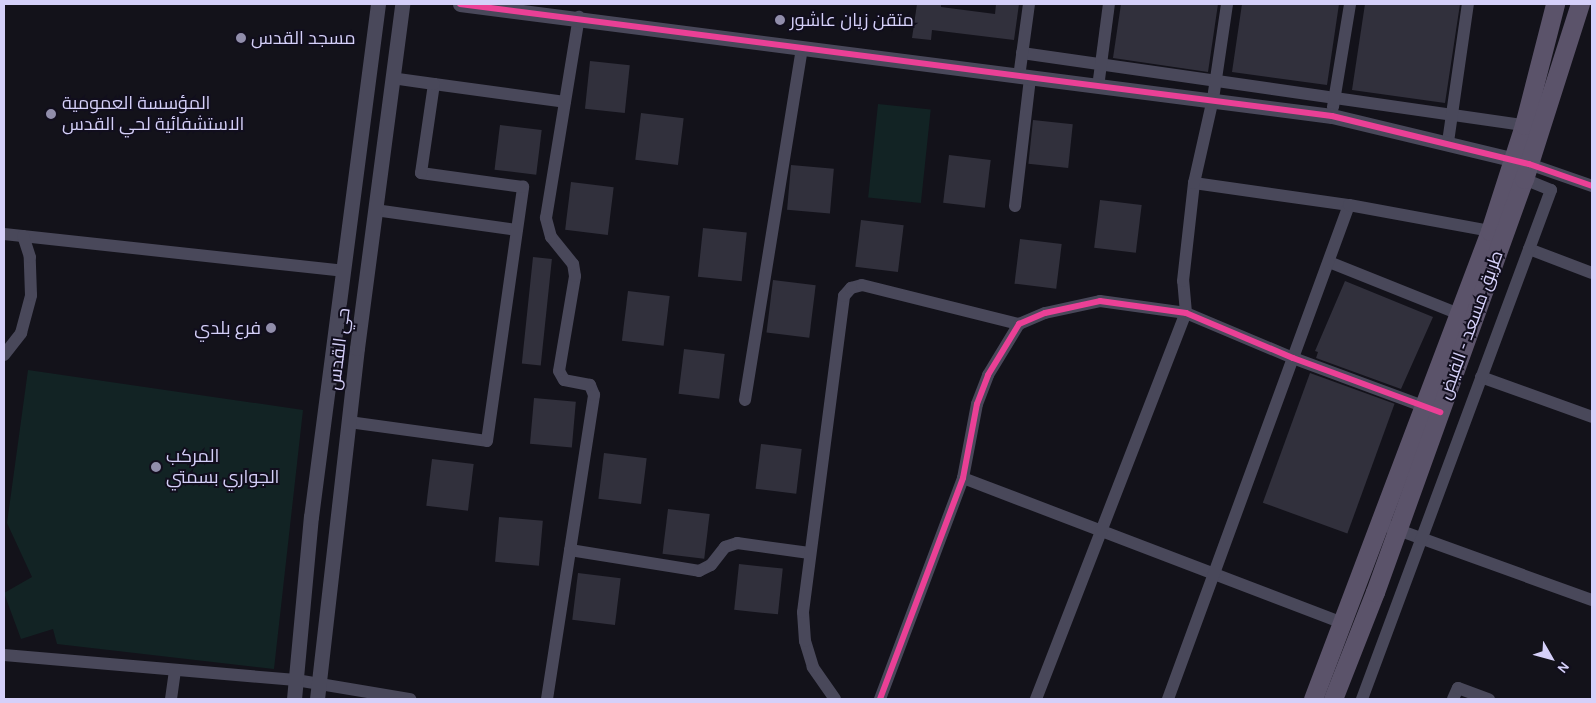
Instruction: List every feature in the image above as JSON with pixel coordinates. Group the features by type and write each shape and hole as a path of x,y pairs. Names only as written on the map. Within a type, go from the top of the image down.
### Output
{"main road":[{"name":"طريق مسعد - الفيض","path":"1332,699 1389,526 1522,168 1532,127 1555,4"},
{"name":"طريق مسعد - الفيض","path":"1532,127 1580,4"},
{"name":"طريق مسعد - الفيض","path":"1432,409 1458,314 1490,231 1522,168"},
{"name":"طريق مسعد - الفيض","path":"1312,699 1342,623 1389,526"}],"street":[{"path":"294,699 311,517 378,4"},
{"name":"حي القدس","path":"317,699 349,422 402,4"},
{"path":"460,4 579,17 1098,87 1213,99 1332,116 1448,142 1522,168 1592,186"},
{"path":"1015,206 1024,77 1022,53 1029,4"},
{"path":"1098,87 1109,4"},
{"path":"1036,699 1186,313 1183,281 1194,184 1213,99 1227,4"},
{"path":"1332,116 1350,4"},
{"path":"1448,142 1468,4"},
{"path":"547,699 594,395 590,385 564,380 559,371 575,276 574,264 550,237 546,218 579,17"},
{"path":"745,400 802,48"},
{"path":"1022,53 1101,66 1532,127"},
{"path":"392,78 565,102"},
{"path":"349,422 487,441 523,187 421,173 434,84"},
{"path":"1362,699 1551,190 1522,168"},
{"path":"1194,184 1349,205 1490,231"},
{"path":"1168,699 1349,205"},
{"path":"375,210 517,230"},
{"path":"4,234 343,271"},
{"path":"4,355 21,333 31,295 30,258 23,236"},
{"path":"1528,249 1592,274"},
{"path":"1329,262 1458,314"},
{"path":"835,699 813,666 805,641 802,612 842,300 847,292 862,285 1019,324"},
{"path":"880,699 963,478 977,404 988,374 1019,324 1045,313 1100,301 1186,313 1293,358 1432,409"},
{"path":"1481,377 1592,417"},
{"path":"963,478 1342,623"},
{"path":"1389,526 1592,600"},
{"path":"570,550 699,571 711,565 725,547 737,542 809,553"},
{"path":"4,654 296,680 410,699"},
{"path":"171,699 175,670"},
{"path":"1453,699 1458,688 1488,699"}],"shaded area":[{"path":"878,104 931,110 921,203 868,197"},
{"name":"المركب الجواري بسمتي","path":"28,370 303,410 274,669 57,644 53,629 21,639 4,593 32,577 7,523"}],"building":[{"path":"917,4 941,4 941,7 995,14 996,4 1019,4 1014,40 932,30 931,40 912,38"},
{"path":"1121,4 1218,4 1208,72 1113,58"},
{"path":"1242,4 1339,4 1327,85 1232,72"},
{"path":"1365,4 1460,4 1445,103 1352,90"},
{"path":"590,61 630,65 625,113 585,109"},
{"path":"641,113 684,118 678,165 635,160"},
{"path":"1033,120 1073,124 1068,168 1028,164"},
{"path":"500,125 542,130 536,175 495,170"},
{"path":"949,155 991,160 985,208 943,203"},
{"path":"791,165 834,169 830,214 787,210"},
{"path":"571,182 614,187 608,235 565,230"},
{"path":"1100,200 1142,205 1136,253 1094,248"},
{"path":"861,220 904,225 898,272 855,267"},
{"path":"703,228 747,233 742,281 698,277"},
{"path":"1020,239 1062,244 1056,289 1015,284"},
{"path":"533,257 552,259 541,365 522,363"},
{"path":"773,280 816,285 809,338 767,333"},
{"path":"1345,281 1433,317 1401,389 1316,358 1318,352 1315,351"},
{"path":"628,291 670,296 664,346 622,341"},
{"path":"684,349 725,354 719,399 679,394"},
{"path":"1310,373 1395,404 1347,533 1263,503"},
{"path":"534,398 576,402 572,447 530,444"},
{"path":"761,444 802,449 796,494 756,489"},
{"path":"604,453 647,458 641,504 598,499"},
{"path":"432,459 474,464 468,511 426,506"},
{"path":"668,509 710,514 704,559 663,554"},
{"path":"499,517 543,521 539,566 495,562"},
{"path":"739,564 783,569 778,614 734,610"},
{"path":"578,573 621,578 615,625 572,620"}],"cycle path":[{"path":"460,4 1332,116 1529,164 1592,186"},
{"path":"880,699 963,478 977,404 988,375 1019,324 1045,313 1100,301 1186,313 1293,358 1440,412"}],"place":[{"name":"متقن زيان عاشور","path":"780,20"},
{"name":"مسجد القدس","path":"241,38"},
{"name":"المؤسسة العمومية الاستشفائية لحي القدس","path":"51,114"},
{"name":"فرع بلدي","path":"271,328"},
{"name":"المركب الجواري بسمتي","path":"156,467"}]}
